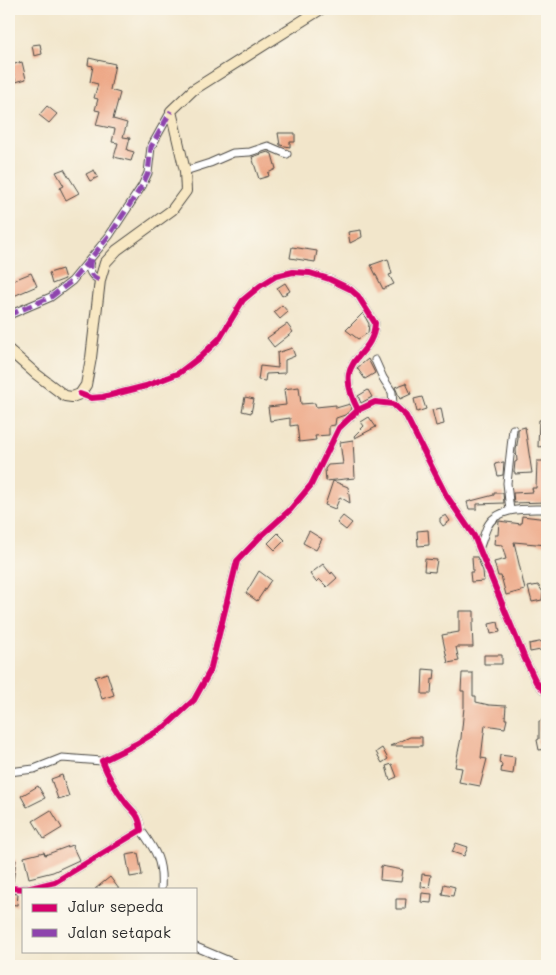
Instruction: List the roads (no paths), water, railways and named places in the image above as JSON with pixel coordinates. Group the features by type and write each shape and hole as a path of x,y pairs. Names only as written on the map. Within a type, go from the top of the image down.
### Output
{"main road":[{"path":"9,350 65,396 72,397 80,394 86,385 100,280 105,263 117,250 172,210 186,191 172,111 193,90 321,9"}],"street":[{"path":"9,315 51,297 72,281 110,236 148,174 151,147 172,111"},
{"path":"184,171 233,153 250,152 268,146 287,154"},
{"path":"91,259 88,267 90,273 100,280"},
{"path":"80,394 91,398 103,397 146,386 179,373 220,338 243,300 276,276 293,272 329,279 350,289 358,296 375,323 374,334 370,342 350,368 348,388 358,410"},
{"path":"374,360 382,378 392,392 393,404"},
{"path":"9,772 34,769 62,758 102,761 166,726 194,700 210,671 237,561 290,510 311,485 339,428 358,410 375,402 393,404 406,416 446,495 461,514 479,549 525,659 536,682 547,694"},
{"path":"510,511 507,484 514,429"},
{"path":"479,549 487,527 492,519 500,513 528,509 547,509"},
{"path":"102,761 109,777 126,804 140,818 142,830 154,847 161,864 161,888"},
{"path":"9,888 27,888 55,882 142,830"},
{"path":"198,948 241,966"}]}
